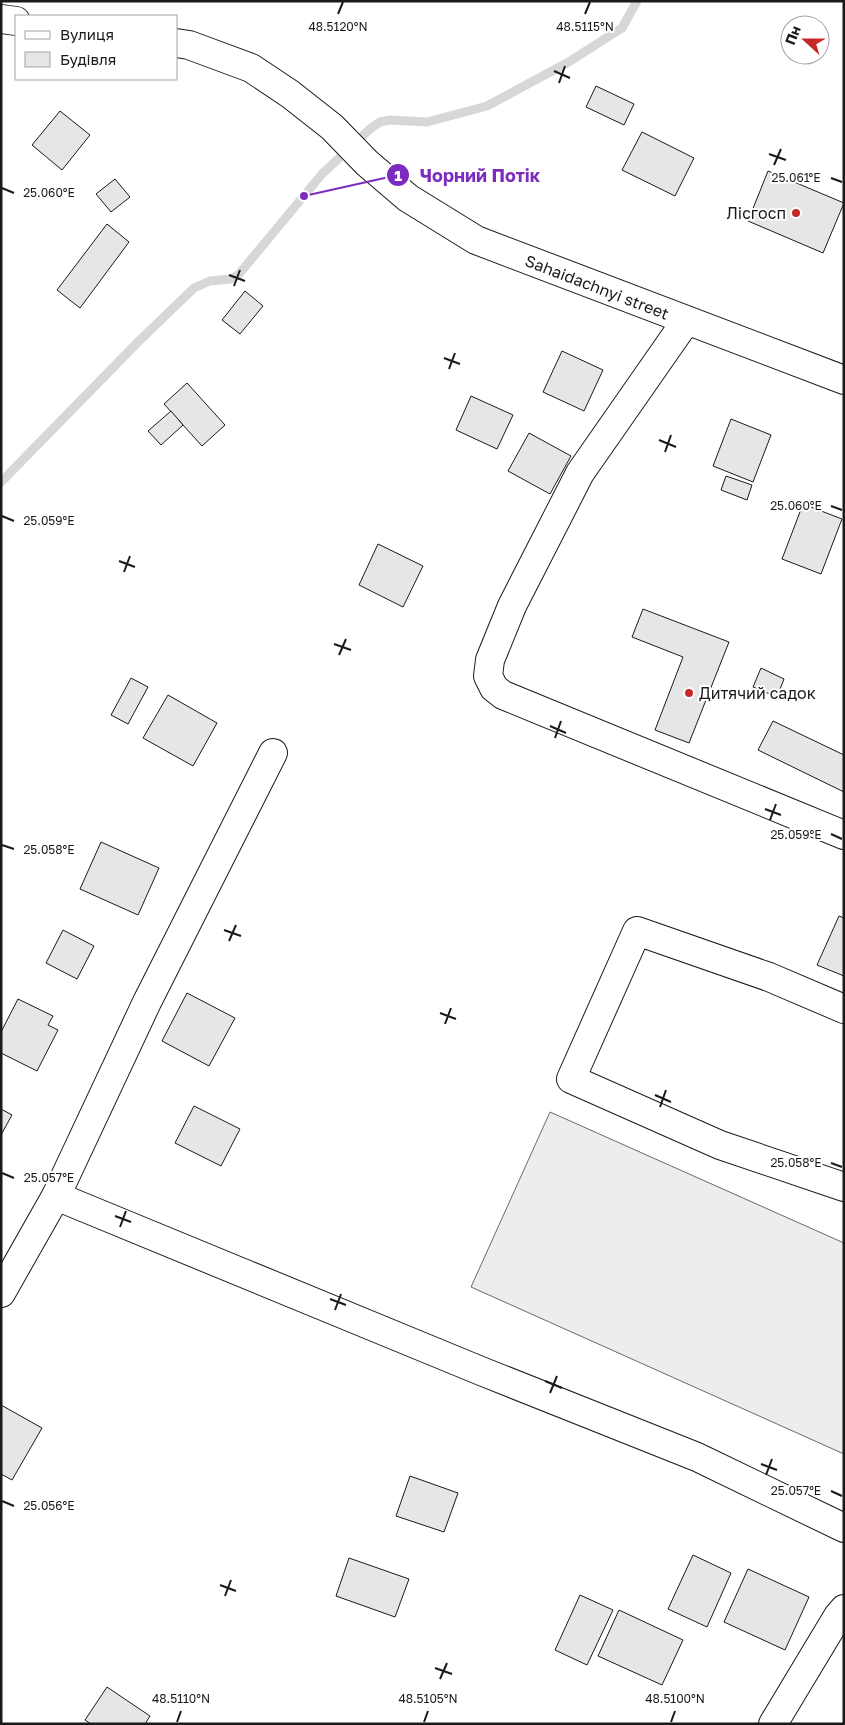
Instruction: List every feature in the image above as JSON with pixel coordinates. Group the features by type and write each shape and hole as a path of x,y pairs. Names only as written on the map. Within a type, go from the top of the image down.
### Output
{"street":[{"path":"1,19 15,21"},
{"name":"Sahaidachnyi street","path":"178,43 250,68 290,94 332,127 367,163 408,198 476,240 844,380"},
{"path":"686,321 580,473 512,606 490,660 488,676 494,688 503,695 844,835"},
{"path":"1,1293 56,1196 147,1002 272,753"},
{"path":"844,1009 769,977 637,931 571,1078 720,1145 844,1187"},
{"path":"56,1196 481,1372 697,1457 844,1528"},
{"path":"773,1724 844,1609"}],"shaded area":[{"path":"550,1112 844,1243 844,1454 471,1287"}],"building":[{"path":"596,86 634,104 624,125 586,107"},
{"path":"60,111 90,135 62,170 32,145"},
{"path":"642,132 694,158 675,196 622,170"},
{"name":"Лісгосп","path":"768,171 844,203 823,253 748,221"},
{"path":"115,179 130,197 111,212 96,194"},
{"path":"107,224 129,242 80,308 57,290"},
{"path":"245,291 263,306 240,334 222,320"},
{"path":"562,351 603,370 584,411 543,392"},
{"path":"187,383 225,425 202,446 164,404"},
{"path":"471,396 513,415 497,449 456,430"},
{"path":"171,411 183,425 161,445 148,431"},
{"path":"731,419 771,435 753,482 713,466"},
{"path":"529,433 571,456 550,494 508,471"},
{"path":"726,476 752,485 747,500 721,490"},
{"path":"803,504 842,519 821,574 782,559"},
{"path":"378,544 423,566 403,607 359,585"},
{"name":"Дитячий садок","path":"643,609 729,642 689,743 655,730 683,657 632,637"},
{"path":"761,668 784,679 777,697 753,687"},
{"path":"131,678 148,687 128,724 111,715"},
{"path":"168,695 217,723 193,766 143,738"},
{"path":"773,721 844,755 844,792 758,750"},
{"path":"101,842 159,868 138,915 80,889"},
{"path":"839,916 844,918 844,976 817,965"},
{"path":"63,930 94,946 77,979 46,963"},
{"path":"187,993 235,1018 209,1066 162,1041"},
{"path":"18,999 53,1016 48,1025 58,1030 37,1071 1,1053 1,1032"},
{"path":"194,1106 240,1129 221,1166 175,1143"},
{"path":"1,1109 12,1115 1,1135"},
{"path":"1,1405 42,1428 12,1480 1,1474"},
{"path":"410,1476 458,1493 444,1532 396,1516"},
{"path":"693,1555 731,1573 707,1627 668,1609"},
{"path":"349,1558 409,1579 395,1617 336,1596"},
{"path":"748,1569 809,1597 785,1650 724,1622"},
{"path":"580,1595 613,1610 587,1665 555,1650"},
{"path":"619,1610 683,1640 662,1685 598,1656"},
{"path":"107,1687 150,1716 145,1724 91,1724 85,1720"}],"waterway":[{"path":"1,482 139,341 194,288 210,281 231,279 239,274 322,174 371,128 380,122 390,120 427,122 487,106 567,63 622,28 637,1"}],"place":[{"name":"Чорний Потік","path":"304,196"},
{"name":"Лісгосп","path":"796,213"},
{"name":"Дитячий садок","path":"689,693"}]}
